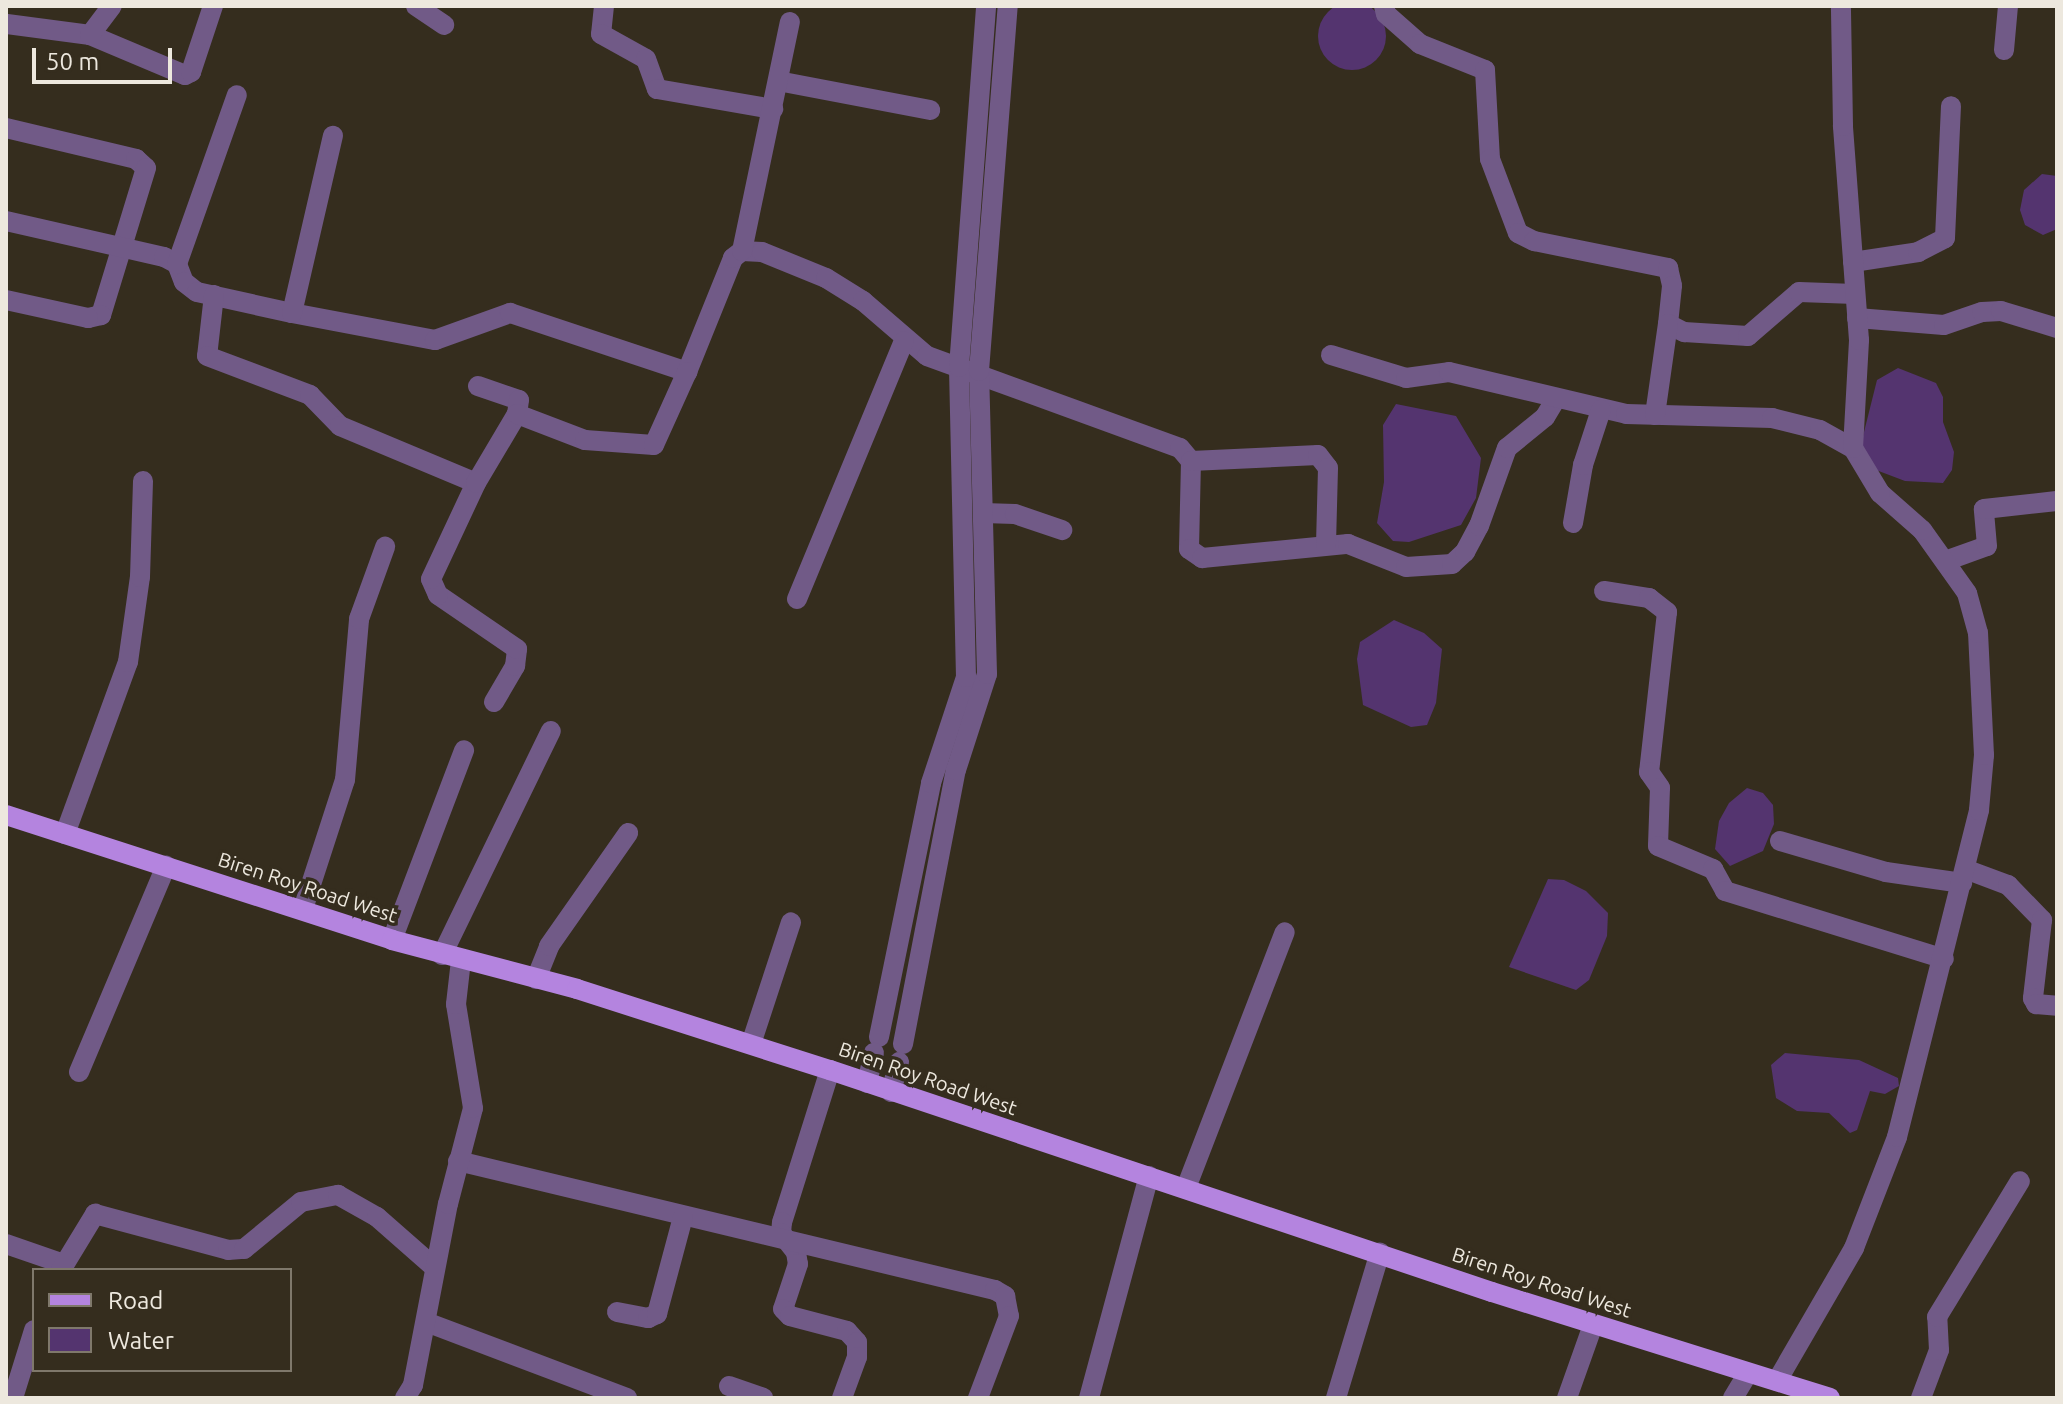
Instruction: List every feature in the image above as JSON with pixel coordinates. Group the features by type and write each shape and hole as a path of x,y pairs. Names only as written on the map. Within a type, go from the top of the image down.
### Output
{"main road":[{"name":"Biren Roy Road West","path":"6,815 392,940 536,979 751,1044 1593,1325 1830,1398"}],"street":[{"path":"90,35 112,6"},
{"path":"6,25 90,35 185,75 191,72 213,6"},
{"path":"416,6 444,25"},
{"path":"604,6 601,34 646,59 657,89 773,109"},
{"path":"867,1083 931,783 966,677 959,367 986,6"},
{"path":"891,1092 953,782 987,674 979,371 1008,6"},
{"path":"1384,6 1398,27 1420,44 1485,70 1490,159 1518,233 1534,241 1668,268 1672,286 1655,415"},
{"path":"1841,6 1857,318 1853,448"},
{"path":"2004,50 2008,6"},
{"path":"517,414 585,440 646,447 658,438 733,258 742,251 790,22"},
{"path":"981,68 1003,68"},
{"path":"778,81 930,110"},
{"path":"237,95 177,264 184,282 214,295 435,340 510,313 687,372"},
{"path":"1853,262 1918,252 1945,238 1951,106"},
{"path":"6,128 143,163 145,175 105,308 96,318 6,300"},
{"path":"292,313 333,136"},
{"path":"6,221 123,247 177,264"},
{"path":"742,251 762,252 826,278 863,301 904,341 959,367 979,371 1172,443 1191,461 1318,455 1328,468 1326,544"},
{"path":"1668,324 1684,332 1734,339 1761,327 1799,292 1855,294"},
{"path":"214,295 207,356 310,395 340,426 476,483"},
{"path":"1857,318 1944,325 2001,311 2057,328"},
{"path":"797,599 904,341"},
{"path":"1331,355 1406,378 1449,372 1601,410 1655,415 1772,418 1820,430 1853,448 1880,493 1948,560 1967,593 1978,633 1984,755 1979,810 1923,1050 1875,1197 1821,1311 1777,1381"},
{"path":"478,386 519,400 517,414 476,483 431,579 438,595 517,649 515,666 494,702"},
{"path":"1191,461 1189,549 1196,557 1326,544 1359,546 1406,567 1452,564 1465,552 1479,526 1507,448 1545,417 1556,399"},
{"path":"1573,523 1583,465 1601,410"},
{"path":"65,834 128,662 140,577 143,481"},
{"path":"1948,560 1987,546 1984,509 2057,501"},
{"path":"983,513 1015,514 1062,530"},
{"path":"303,909 345,780 359,619 385,547"},
{"path":"1604,591 1649,598 1667,612 1649,772 1660,788 1658,846 1716,871 1725,891 1944,959"},
{"path":"405,1398 413,1385 458,1161 473,1108 456,1004 452,957 551,731"},
{"path":"392,940 464,750"},
{"path":"536,979 549,946 628,833"},
{"path":"1780,841 1886,872 1963,876 2008,885 2042,920 2033,998 2036,1004 2057,1006"},
{"path":"79,1072 166,866"},
{"path":"751,1044 791,922"},
{"path":"1186,1188 1285,932"},
{"path":"830,1070 782,1222 786,1242 796,1252 798,1264 783,1309 790,1316 847,1331 857,1342 842,1398"},
{"path":"458,1161 1005,1296 1009,1316 978,1398"},
{"path":"1089,1398 1149,1176"},
{"path":"1921,1398 1939,1350 1937,1317 2020,1181"},
{"path":"6,1244 62,1267 95,1214 228,1250 244,1249 301,1202 338,1195 377,1217 435,1268"},
{"path":"617,1312 648,1318 657,1314 683,1217"},
{"path":"1336,1398 1380,1252"},
{"path":"426,1322 627,1398"},
{"path":"1567,1398 1593,1325"},
{"path":"13,1398 32,1336"},
{"path":"1733,1398 1748,1373"},
{"path":"729,1386 763,1398"}],"water":[{"path":"1352,2 1376,12 1386,36 1376,60 1352,70 1328,60 1318,36 1328,12"},
{"path":"2042,174 2057,176 2057,229 2043,235 2025,225 2020,210 2024,190"},
{"path":"1898,368 1936,383 1943,397 1943,422 1954,452 1952,470 1943,483 1905,481 1876,470 1861,444 1877,380"},
{"path":"1396,404 1456,416 1481,458 1476,498 1461,525 1409,542 1393,541 1377,523 1384,482 1383,425"},
{"path":"1394,620 1424,633 1442,649 1436,703 1427,725 1411,727 1363,705 1357,659 1360,642"},
{"path":"1747,788 1763,793 1773,805 1774,824 1763,851 1730,866 1715,849 1719,821 1729,803"},
{"path":"1548,879 1564,880 1586,891 1608,913 1607,936 1589,980 1576,990 1509,967"},
{"path":"1785,1053 1859,1060 1898,1078 1899,1086 1885,1094 1870,1091 1857,1130 1850,1133 1829,1113 1797,1111 1776,1098 1771,1065"}]}
